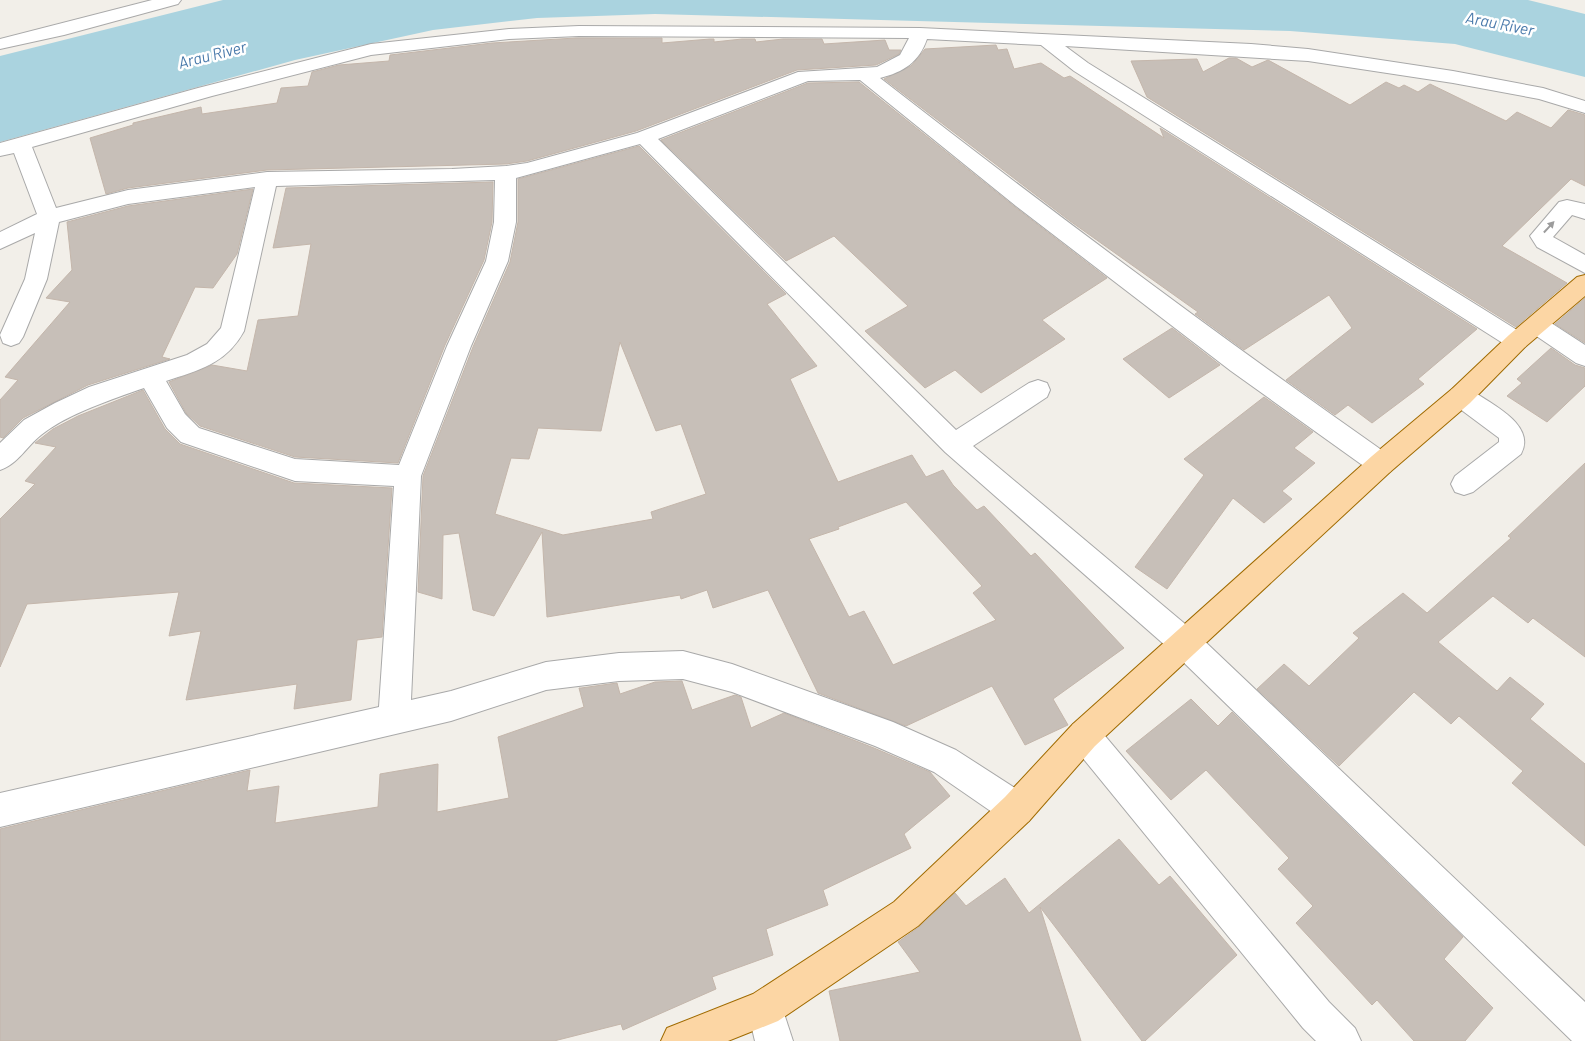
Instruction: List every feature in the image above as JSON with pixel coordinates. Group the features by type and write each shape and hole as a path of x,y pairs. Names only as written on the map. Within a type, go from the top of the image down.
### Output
{"main road":[{"path":"680,1041 769,1025 906,914 1017,809 1084,735 1186,644 1381,464 1461,396 1527,333 1585,283"}],"street":[{"path":"0,44 58,31 172,0"},
{"path":"0,150 318,62 371,50 510,34 579,31 920,33 1250,50 1308,55 1462,78 1543,94 1585,107"},
{"path":"0,241 49,217 128,197 267,179 352,179 506,173 644,137 805,76 833,73 865,76 903,63 912,52 920,33"},
{"path":"1046,40 1081,67 1527,333 1585,357"},
{"path":"865,76 1024,201 1240,364 1381,464"},
{"path":"644,137 954,444 1186,644 1585,1028"},
{"path":"11,337 36,279 49,217 21,144"},
{"path":"394,719 408,476 459,346 497,261 504,231 506,173"},
{"path":"0,459 34,427 64,410 98,394 196,361 216,350 232,331 267,179"},
{"path":"1585,212 1574,207 1567,208 1541,236 1545,242 1585,265"},
{"path":"150,376 176,421 190,435 295,470 408,476"},
{"path":"954,444 1038,390"},
{"path":"1461,396 1507,429 1512,436 1512,447 1464,484"},
{"path":"0,810 451,706 546,676 619,667 683,665 732,678 882,733 945,761 1017,809"},
{"path":"1084,735 1316,1015 1342,1041"}],"water":[{"name":"Arau River","path":"223,0 1528,0 1585,14 1585,77 1455,44 1290,31 655,14 537,18 433,30 295,60 0,142 0,56"}],"building":[{"path":"576,38 662,38 662,43 710,39 714,39 714,42 755,39 756,42 783,39 822,39 824,44 885,40 889,50 901,50 899,54 876,65 797,70 636,131 527,161 506,164 267,170 128,188 106,194 90,138 133,125 133,123 201,107 202,114 277,103 281,88 308,86 312,72 339,65 389,61 390,55 492,43"},
{"path":"996,45 998,50 1007,49 1014,69 1041,63 1064,78 1070,76 1164,138 1160,128 1477,329 1418,379 1424,384 1372,423 1348,405 1335,415 1286,380 1352,328 1329,295 1244,350 1195,314 1198,312 1070,221 884,79 911,66 925,49"},
{"path":"1229,58 1236,58 1252,67 1268,60 1350,105 1386,82 1399,88 1404,85 1418,92 1430,84 1506,121 1517,112 1551,128 1568,110 1585,115 1585,186 1571,179 1502,246 1567,283 1516,327 1147,97 1131,61 1197,59 1203,72"},
{"path":"859,82 1107,278 1042,320 1065,339 981,393 955,370 925,388 865,331 908,306 834,236 786,261 661,140 808,83"},
{"path":"639,146 786,294 767,304 817,366 790,379 838,482 912,455 926,477 943,470 953,485 977,510 984,506 1031,556 1035,553 1124,648 1053,699 1068,725 1025,745 992,686 906,726 818,693 768,590 713,608 707,590 681,599 680,595 547,617 542,532 494,616 473,610 459,533 443,535 442,599 418,592 423,476 473,347 510,262 518,222 518,179","holes":["620,342 656,431 681,424 706,494 651,512 653,519 563,535 495,514 511,458 529,459 538,428 601,431","906,502 982,586 973,593 996,620 893,665 864,611 849,617 809,539"]},
{"path":"493,182 492,222 484,260 445,345 398,463 295,457 200,426 186,413 169,382 212,365 247,371 258,320 298,316 311,244 273,248 286,188"},
{"path":"253,189 237,254 213,288 195,287 162,357 170,359 88,385 23,418 3,438 0,437 0,400 18,380 5,377 70,302 46,298 72,270 67,222 128,206"},
{"path":"1585,298 1585,343 1555,324"},
{"path":"1172,328 1220,365 1169,398 1123,359"},
{"path":"1551,348 1575,365 1585,368 1585,386 1547,422 1507,396 1522,383 1517,379"},
{"path":"143,390 165,429 180,444 294,483 392,488 382,637 357,640 351,700 294,709 297,684 186,700 201,631 169,636 179,592 27,604 0,667 0,519 35,484 25,481 56,447 35,443 53,429 78,416"},
{"path":"1264,397 1313,432 1294,448 1315,463 1282,491 1292,499 1264,523 1233,498 1167,589 1135,567 1204,475 1184,459"},
{"path":"1585,463 1585,657 1533,618 1528,623 1493,596 1438,642 1497,691 1510,677 1544,704 1530,719 1585,764 1585,846 1512,783 1523,771 1459,716 1451,724 1414,692 1339,766 1257,689 1284,664 1309,686 1359,638 1353,633 1403,593 1427,613 1511,538 1508,536"},
{"path":"682,681 692,710 735,695 741,697 751,728 784,713 930,772 950,796 904,834 911,848 823,890 828,905 766,929 773,955 712,977 716,989 623,1030 621,1024 554,1041 0,1041 0,829 250,770 247,791 279,786 275,823 378,807 380,774 438,764 437,812 509,798 498,737 584,707 579,688 617,683 620,694 655,682"},
{"path":"1191,699 1218,726 1232,712 1463,937 1444,959 1493,1008 1465,1041 1414,1041 1377,1000 1372,1005 1296,923 1313,906 1278,869 1289,858 1206,770 1171,800 1126,751"},
{"path":"1119,839 1159,885 1170,876 1237,955 1145,1041 1142,1041 1040,907 1081,1041 840,1041 829,991 920,972 898,942 919,927 955,893 966,906 1005,878 1029,913"}]}
